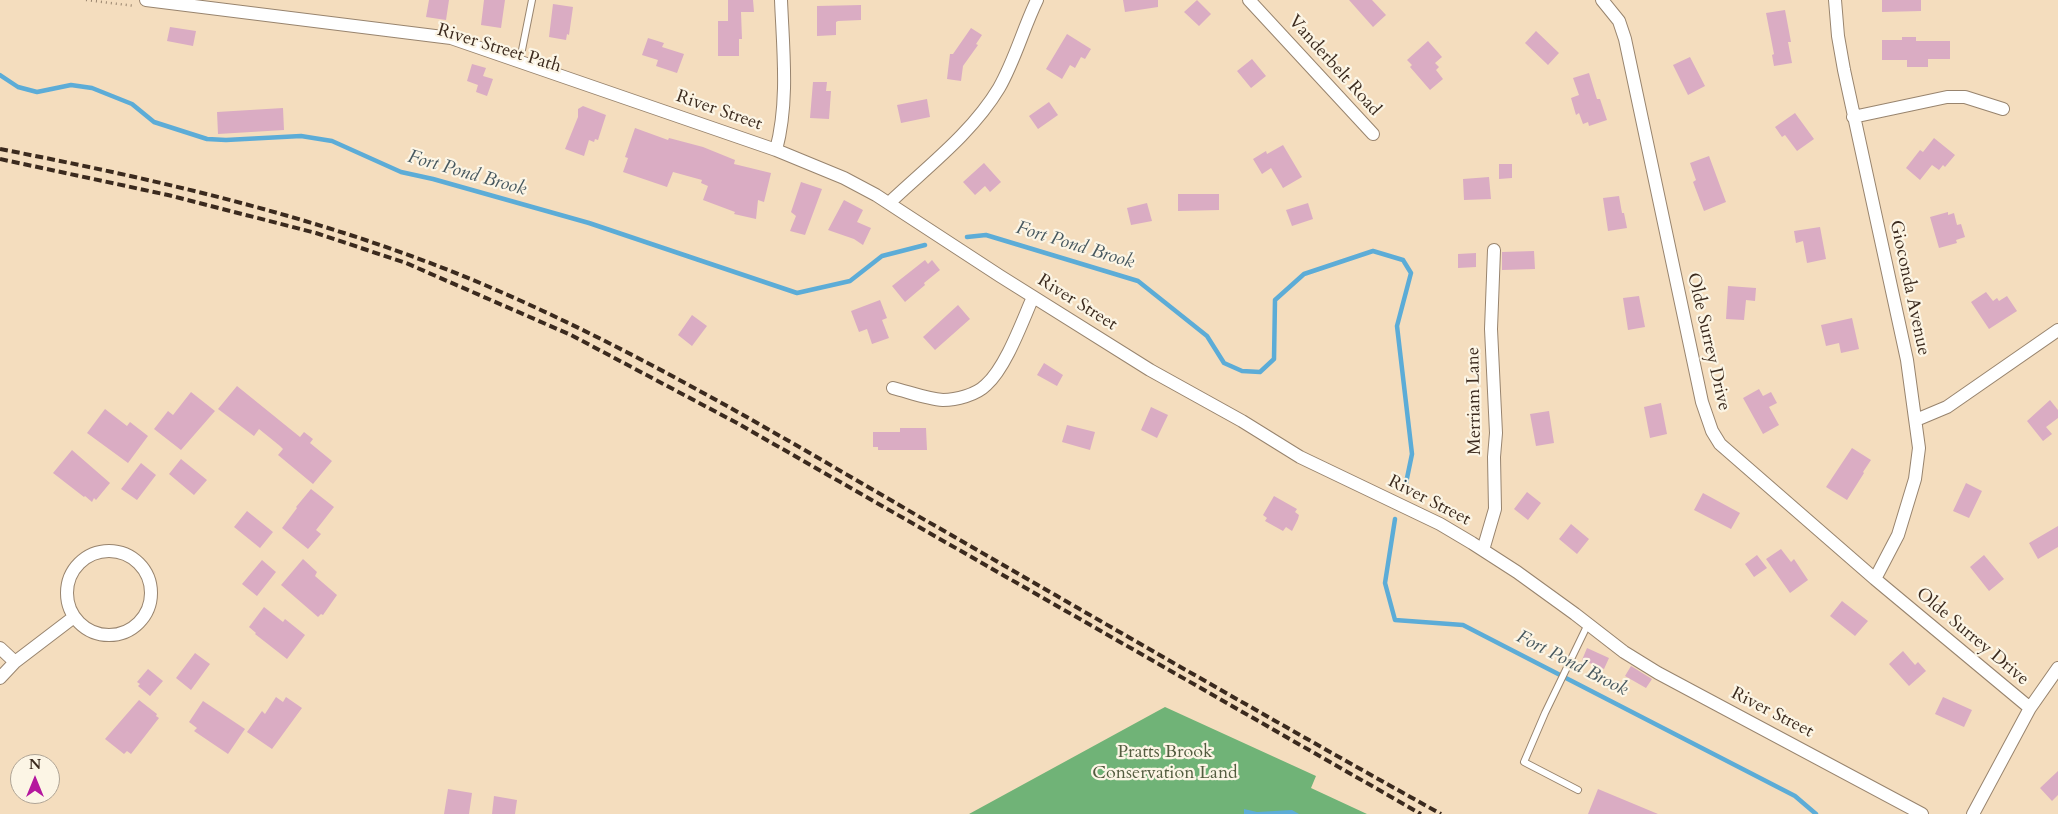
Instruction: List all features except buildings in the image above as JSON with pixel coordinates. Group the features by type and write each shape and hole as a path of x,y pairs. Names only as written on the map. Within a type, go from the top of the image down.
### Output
{"street":[{"path":"776,150 782,120 783,101 781,0"},
{"path":"889,203 966,131 986,108 1000,86 1010,65 1037,0"},
{"name":"Vanderbelt Road","path":"1249,0 1373,134"},
{"name":"Olde Surrey Drive","path":"1602,0 1619,21 1625,39 1702,402 1712,430 1720,444 1875,579 2030,708"},
{"name":"Gioconda Avenue","path":"1835,0 1838,36 1853,117 1906,354 1919,448 1914,479 1898,535 1875,579"},
{"name":"River Street","path":"143,3 440,36 474,44 776,150 851,181 889,203 1150,370 1242,421 1300,457 1440,524 1483,550 1517,572 1624,652 1658,673 1922,814"},
{"path":"1853,117 1947,97 1964,97 2003,109"},
{"name":"Merriam Lane","path":"1483,550 1496,509 1494,457 1496,432 1491,329 1494,250"},
{"path":"894,388 942,400 964,397 985,387 995,375 1015,339 1033,296"},
{"path":"1916,420 1947,407 2058,330"},
{"path":"112,551 128,556 142,568 149,582 150,599 145,614 133,627 116,634 97,634 80,624 74,617 70,610 66,593 70,576 80,562 95,553 112,551"},
{"path":"0,678 15,662 74,617"},
{"path":"0,648 15,662"},
{"path":"1973,814 2030,708 2058,668"}],"lane":[{"path":"520,60 532,0"},
{"path":"1578,790 1524,762 1564,672 1588,624"}],"path":[{"path":"86,0 143,3"}],"green space":[{"name":"Pratts Brook Conservation Land","path":"1165,707 1316,776 1311,788 1367,814 969,814"}],"water":[{"path":"1244,809 1257,812 1292,810 1299,814 1244,814"}],"waterway":[{"name":"Fort Pond Brook","path":"0,75 18,87 37,92 71,85 92,88 132,104 154,122 207,139 226,140 301,136 332,141 401,172 433,179 589,223 797,293 850,281 882,256 925,245"},
{"name":"Fort Pond Brook","path":"967,237 986,235 1138,281 1207,336 1224,363 1242,371 1260,372 1274,359 1275,300 1304,274 1373,251 1403,260 1411,273 1397,326 1412,454 1406,483"},
{"name":"Fort Pond Brook","path":"1395,519 1385,583 1395,620 1463,625 1795,796 1816,814"}],"railway":[{"path":"0,149 191,190 317,225 441,267 555,316 608,342 764,427 1310,741 1441,814"},
{"path":"0,159 168,195 316,233 406,263 571,335 737,423 1421,814"}]}
